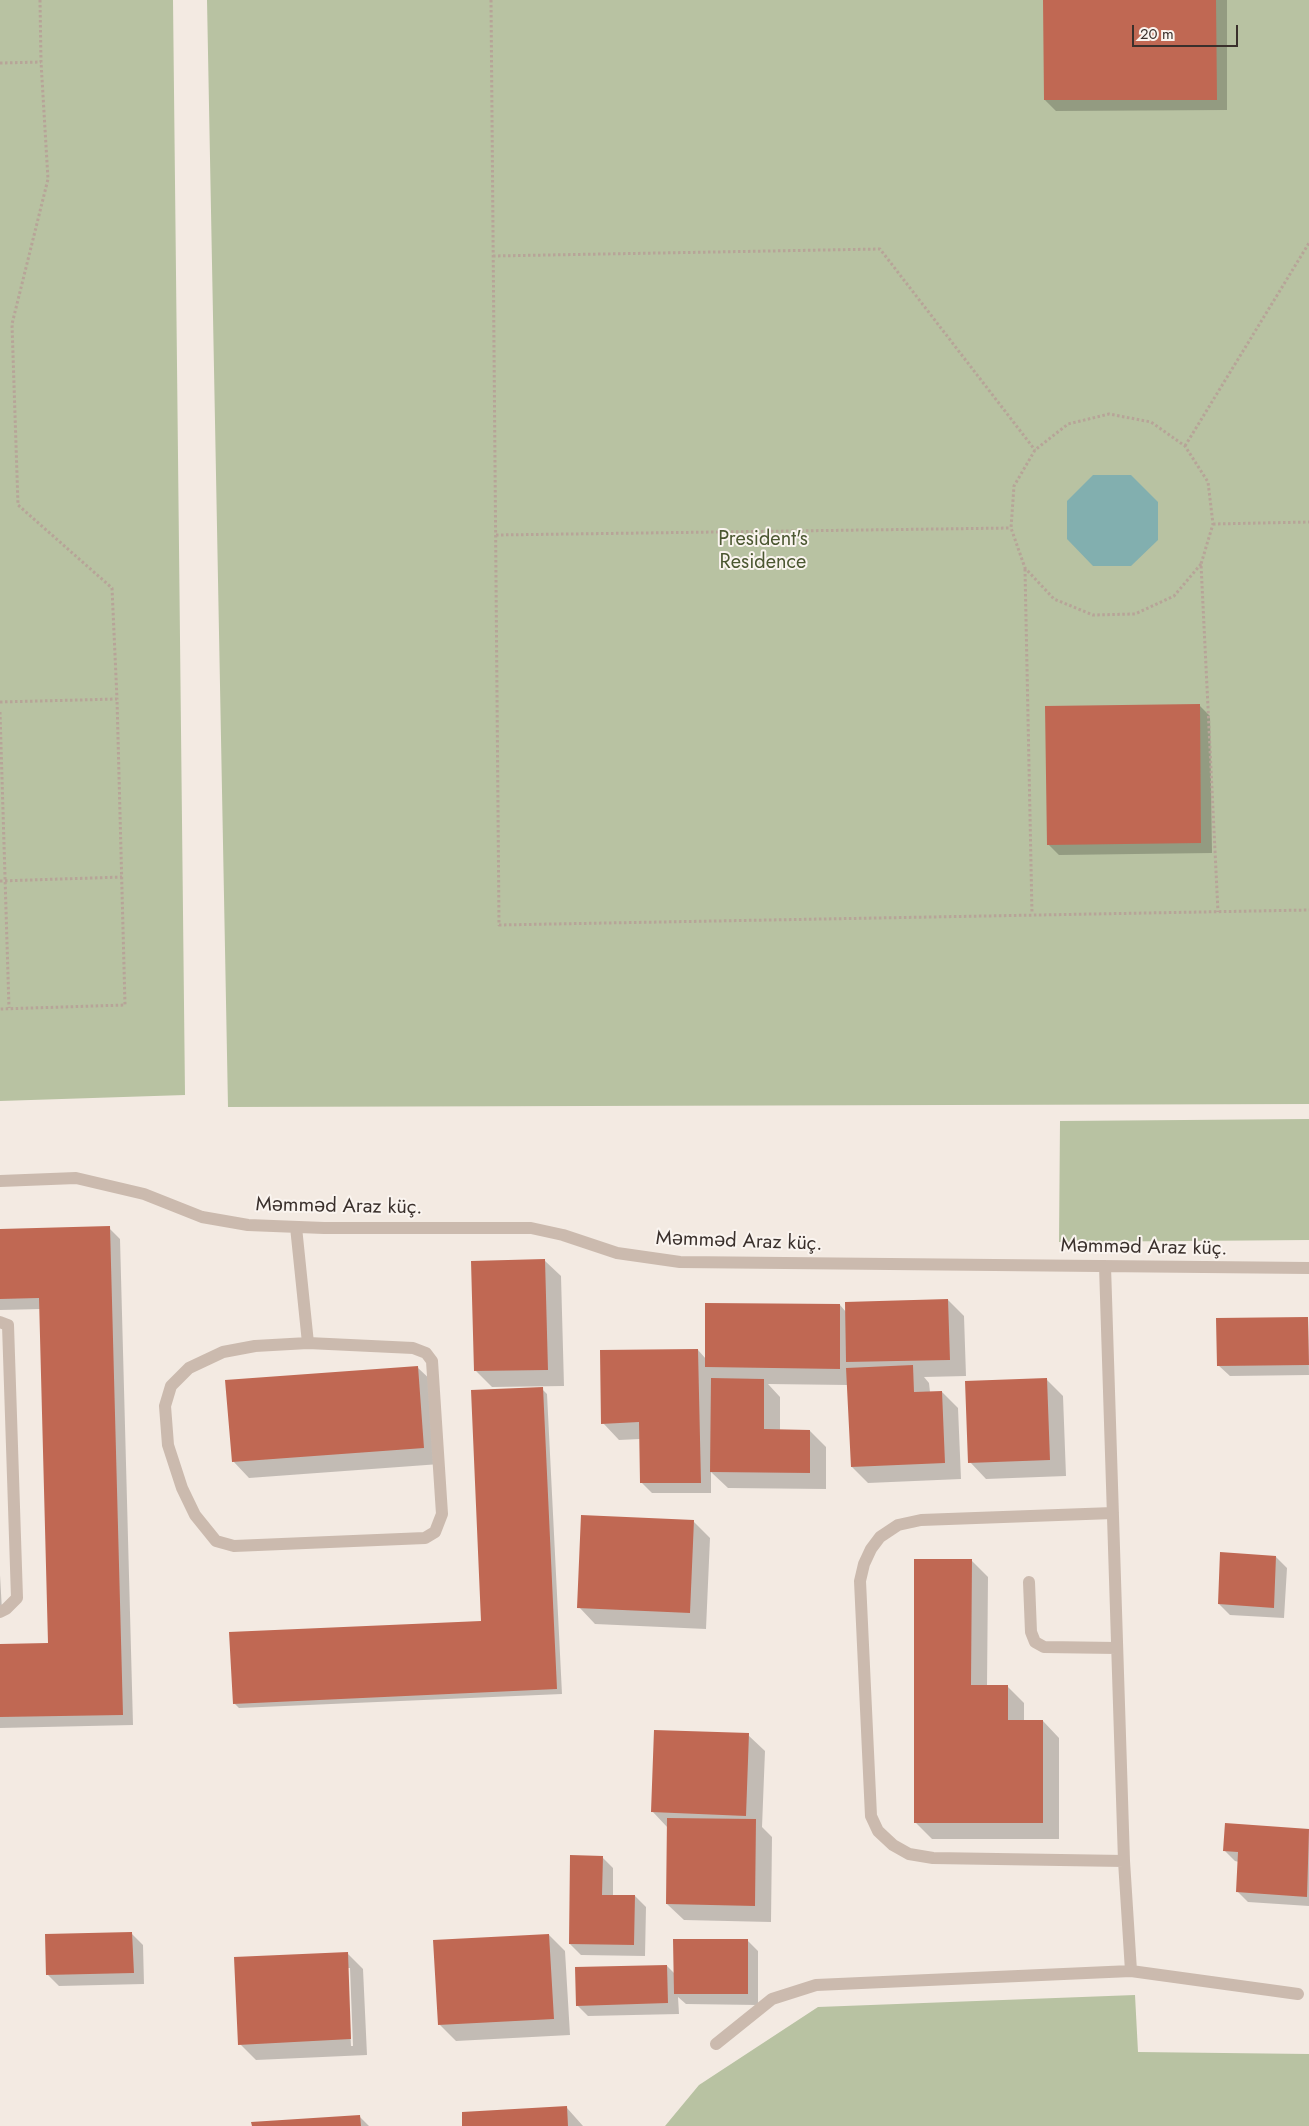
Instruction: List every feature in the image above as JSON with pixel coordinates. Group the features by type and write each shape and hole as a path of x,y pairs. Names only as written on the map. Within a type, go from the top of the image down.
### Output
{"street":[{"name":"Məmməd Araz küç.","path":"0,1181 76,1178 144,1194 202,1217 248,1225 531,1228 563,1235 617,1253 680,1262 1309,1268"},
{"path":"296,1227 308,1343"},
{"path":"1105,1266 1124,1861 1131,1971"},
{"path":"0,1322 8,1325 17,1598 0,1612"},
{"path":"308,1343 413,1348 426,1353 432,1361 442,1514 436,1532 425,1538 234,1546 216,1541 195,1515 182,1488 168,1445 166,1406 171,1386 189,1368 223,1352 255,1346 308,1343"},
{"path":"1113,1513 921,1520 898,1525 880,1537 871,1549 864,1564 860,1581 871,1816 878,1831 893,1845 909,1854 933,1858 1124,1861"},
{"path":"1029,1582 1031,1632 1035,1642 1044,1647 1118,1648"},
{"path":"716,2044 772,2000 816,1985 1131,1971 1298,1994"}],"path":[{"path":"0,1009 126,1005 112,588 18,505 12,324 48,179 41,62 40,0"},
{"path":"491,0 499,925 1309,910"},
{"path":"0,63 41,62"},
{"path":"1185,446 1309,243"},
{"path":"493,256 880,249 1035,450"},
{"path":"1032,914 1025,568 1011,528 1014,486 1035,450 1068,424 1109,414 1151,422 1185,446 1208,482 1213,524 1201,564 1218,912"},
{"path":"1213,524 1309,522"},
{"path":"496,535 1011,528"},
{"path":"1025,568 1054,599 1093,615 1135,614 1174,596 1201,564"},
{"path":"0,702 117,699"},
{"path":"0,712 9,1008"},
{"path":"0,881 122,877"}],"green space":[{"path":"0,0 173,0 185,1095 0,1101"},
{"name":"President's Residence","path":"207,0 1309,0 1309,1104 228,1107"},
{"path":"1309,1119 1309,1240 1059,1242 1060,1121"},
{"path":"1135,1995 1138,2052 1309,2054 1309,2126 665,2126 699,2085 818,2007"}],"water":[{"path":"1093,475 1131,475 1158,502 1158,540 1131,566 1093,566 1067,539 1067,501"}],"building":[{"path":"1043,0 1216,0 1217,100 1044,100"},
{"path":"1200,704 1201,843 1047,845 1045,706"},
{"path":"110,1226 123,1715 0,1717 0,1644 48,1643 39,1298 0,1299 0,1229"},
{"path":"545,1259 548,1370 474,1371 471,1261"},
{"path":"948,1299 950,1360 846,1362 845,1302"},
{"path":"705,1303 840,1304 840,1369 705,1367"},
{"path":"1308,1317 1309,1365 1217,1366 1216,1318"},
{"path":"698,1349 701,1483 640,1483 639,1422 601,1424 600,1350"},
{"path":"913,1365 914,1392 942,1391 945,1463 851,1467 846,1368"},
{"path":"418,1366 424,1448 232,1462 225,1380"},
{"path":"711,1378 764,1379 764,1429 810,1430 810,1473 710,1472"},
{"path":"1047,1378 1050,1460 968,1463 965,1381"},
{"path":"543,1387 557,1689 233,1704 229,1632 481,1621 471,1390"},
{"path":"581,1515 694,1520 690,1613 577,1608"},
{"path":"1220,1552 1276,1556 1274,1608 1218,1604"},
{"path":"914,1559 972,1559 971,1685 1008,1685 1008,1720 1043,1720 1043,1823 914,1823"},
{"path":"654,1730 749,1733 746,1816 651,1812"},
{"path":"667,1818 756,1819 755,1906 666,1904"},
{"path":"1225,1823 1309,1829 1307,1897 1236,1892 1238,1852 1223,1851"},
{"path":"570,1855 603,1856 602,1895 635,1895 634,1945 569,1944"},
{"path":"132,1932 134,1973 46,1975 45,1934"},
{"path":"549,1934 554,2019 438,2025 433,1940"},
{"path":"673,1939 748,1939 748,1994 674,1994"},
{"path":"348,1952 351,2039 238,2045 234,1957"},
{"path":"667,1965 668,2003 576,2006 575,1967"},
{"path":"567,2106 568,2126 462,2126 462,2112"},
{"path":"360,2115 361,2126 252,2126 251,2122"}]}
